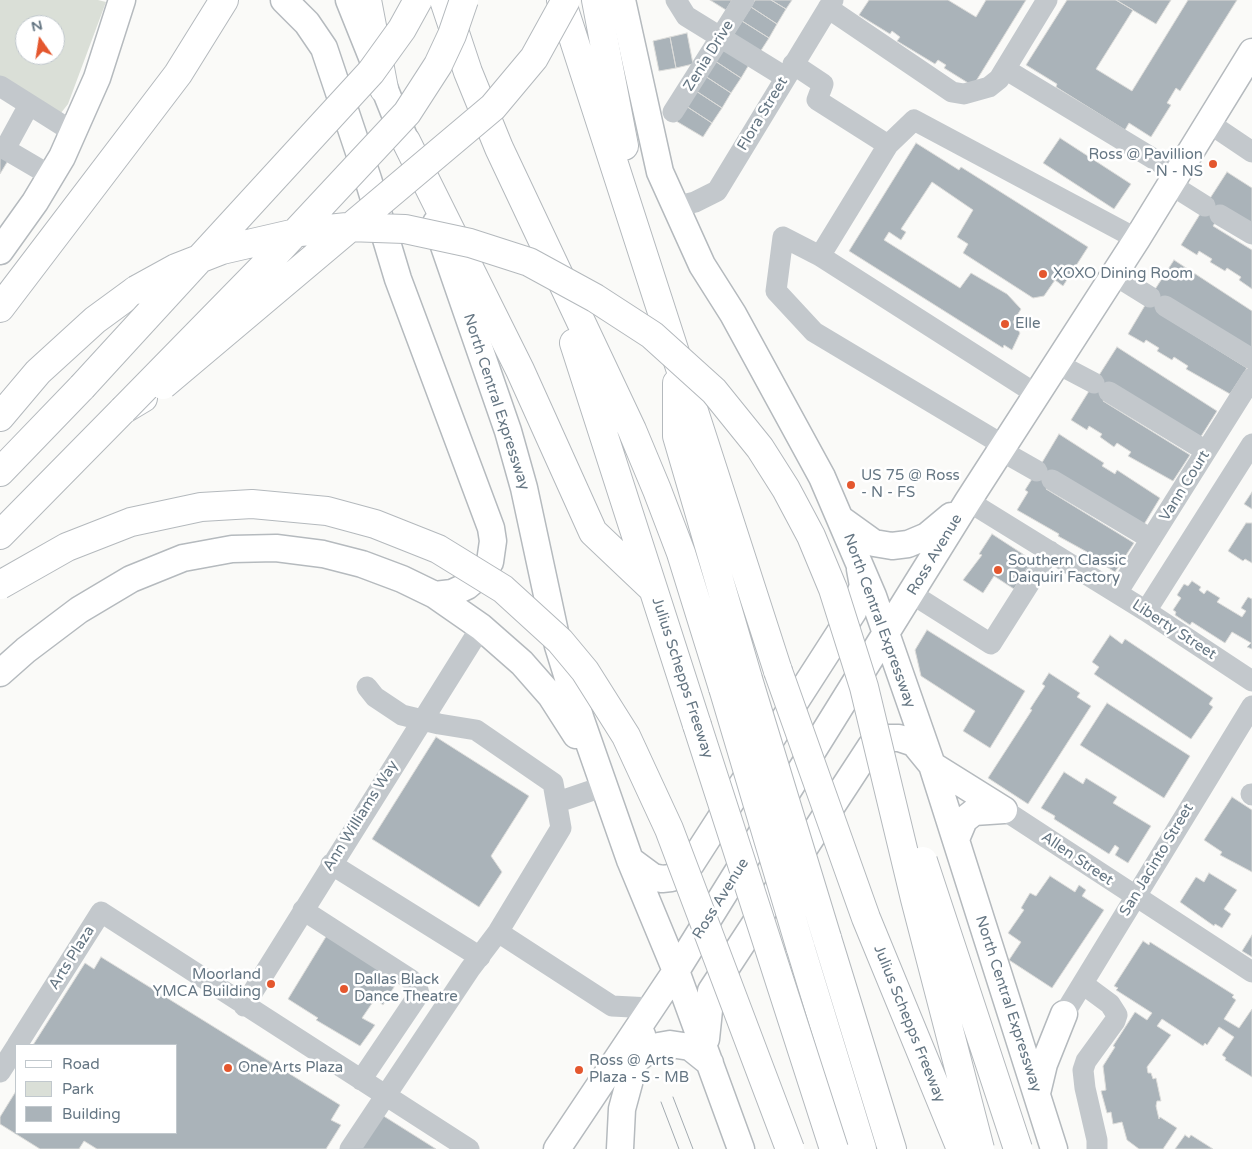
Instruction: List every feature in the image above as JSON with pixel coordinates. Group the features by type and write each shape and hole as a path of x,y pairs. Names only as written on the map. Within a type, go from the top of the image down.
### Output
{"highway":[{"path":"0,308 178,74 224,0"},
{"path":"367,0 384,89"},
{"path":"0,472 82,387 371,72 402,29 418,0"},
{"path":"444,0 480,102 526,208 651,475 681,552 862,1149"},
{"path":"0,535 267,263 407,113 438,65 452,35 464,0"},
{"path":"561,0 677,358 677,436 748,679 892,1149"},
{"path":"123,410 163,385 493,107 534,58 566,0"},
{"path":"596,0 632,187 658,299"},
{"path":"406,141 520,370 593,532 653,589"},
{"name":"Julius Schepps Freeway","path":"526,208 564,314 834,1149"},
{"path":"0,417 38,372 95,320 136,290 176,268 222,250 300,232 346,227 405,229 470,243 529,262 595,298 652,335 714,391 760,448 786,489 812,536 833,589 1018,1149"},
{"name":"Julius Schepps Freeway","path":"677,358 778,671 866,918 961,1149"},
{"path":"0,585 67,547 131,522 201,507 252,504 302,507 376,524 438,549 503,589 533,614 566,649 607,703 626,736 669,829 790,1149"},
{"path":"864,687 915,899 980,1149"}],"main road":[{"path":"0,251 51,176 73,132 96,78 122,0"},
{"path":"284,0 307,23 324,48 368,179 398,279 491,528 490,562 480,575 459,589 435,594"},
{"name":"North Central Expressway","path":"349,0 406,141 459,286 508,431 524,488 558,646 630,860 676,971 741,1149"},
{"name":"North Central Expressway","path":"622,0 660,172 702,265 733,314 822,477 859,560 932,765 1054,1149"},
{"name":"Ross Avenue","path":"557,1149 676,971 912,594 968,500 1113,274 1138,239 1252,52"},
{"path":"841,520 874,543 892,546 908,544 927,536 968,500"},
{"path":"0,673 26,650 79,610 131,579 183,558 232,549 276,548 323,554 362,564 435,594 481,627 522,662 551,696 566,718 605,786"},
{"path":"630,860 653,877 662,880 671,878 691,864 853,612 863,586 859,560"},
{"path":"708,1057 707,1014 711,990 871,746 883,738 899,738 914,744 932,765 1004,810"},
{"path":"956,840 964,820 974,812 1004,810"},
{"path":"1008,1003 1026,1020 1033,1022 1043,1023 1064,1014"},
{"name":"Ross Avenue","path":"620,1149 622,1110 633,1062 650,1008"},
{"path":"1036,1093 1044,1064 1064,1014"},
{"path":"633,1062 652,1046 670,1044 690,1047 708,1057"},
{"path":"1046,1122 1065,1142 1075,1149"}],"street":[{"path":"676,0 686,16 721,37 789,70 823,84 816,100 888,145"},
{"name":"Zenia Drive","path":"673,112 744,0"},
{"path":"830,4 952,92 964,94 989,87 999,79 1047,0"},
{"name":"Flora Street","path":"675,207 695,202 716,191 830,4"},
{"path":"1005,68 1174,179 1213,210 1252,234"},
{"path":"0,86 73,132"},
{"path":"29,105 5,149 51,176"},
{"path":"820,256 888,145 914,120 1138,239"},
{"path":"1210,123 1252,152"},
{"path":"1036,394 820,256 783,237 776,291 814,332 1151,539"},
{"path":"1113,274 1252,360"},
{"path":"1056,363 1206,451"},
{"name":"Vann Court","path":"1117,593 1252,378"},
{"path":"1146,611 1252,444"},
{"name":"Liberty Street","path":"968,500 1146,611 1252,680"},
{"path":"912,594 991,644 1050,551"},
{"name":"Ann Williams Way","path":"244,1006 421,720 481,627"},
{"name":"San Jacinto Street","path":"1064,1014 1252,706"},
{"path":"350,1149 384,1095 398,1080 498,932 560,828 558,802 553,783 476,730 421,720"},
{"path":"558,802 605,786"},
{"name":"Allen Street","path":"1004,810 1134,897 1252,972"},
{"path":"332,864 480,957"},
{"path":"303,910 410,979 417,986 419,994 361,1080"},
{"name":"Arts Plaza","path":"18,1044 101,912 244,1006 469,1149"},
{"path":"498,932 612,1006 650,1008"},
{"path":"1083,984 1110,1004 1118,1015 1116,1021 1086,1061 1083,1070 1085,1088 1098,1140 1097,1149"},
{"name":"Arts Plaza","path":"0,1072 15,1049"}],"green space":[{"path":"0,0 98,0 106,2 68,104 61,113 0,81"}],"building":[{"path":"710,0 732,0 726,10"},
{"path":"755,0 771,0 786,9 777,24 751,7"},
{"path":"771,0 792,0 786,9"},
{"path":"869,0 948,0 976,17 986,0 1026,0 973,86 944,68 946,65 938,60 935,64 897,41 900,37 892,31 890,34 859,15"},
{"path":"1067,0 1116,0 1133,10 1096,69 1132,91 1188,0 1237,0 1180,91 1176,88 1167,103 1171,105 1151,137 1129,123 1125,130 1056,87 1057,84 1026,65"},
{"path":"1116,0 1171,0 1156,24"},
{"path":"751,7 777,24 769,38 742,21"},
{"path":"742,21 769,38 760,52 733,35"},
{"path":"687,33 693,64 676,68 670,37"},
{"path":"670,37 676,68 659,71 653,41"},
{"path":"724,46 750,63 741,78 715,61"},
{"path":"715,61 741,78 731,93 705,76"},
{"path":"705,76 731,93 722,108 696,91"},
{"path":"696,91 722,108 712,123 686,106"},
{"path":"686,106 712,123 703,137 676,121"},
{"path":"1060,138 1131,184 1114,209 1043,163"},
{"path":"916,143 959,170 961,167 1088,247 1063,286 1055,280 1044,296 1033,298 963,253 968,244 957,237 973,210 932,182 901,229 906,232 901,240 889,232 884,240 960,288 971,273 1007,294 1021,309 1013,322 1020,333 1012,350 1004,345 1003,348 849,251"},
{"path":"0,153 9,159 0,174"},
{"path":"1227,172 1252,188 1252,227 1205,206"},
{"path":"1205,206 1220,215 1213,226 1252,250 1252,289 1239,280 1241,277 1227,268 1225,271 1210,262 1212,259 1199,251 1197,255 1181,245"},
{"path":"1174,260 1252,311 1252,354 1150,297"},
{"path":"1150,297 1160,314 1247,368 1230,394 1186,369 1188,366 1174,357 1172,360 1157,351 1159,348 1146,340 1144,343 1128,334"},
{"path":"1117,347 1217,411 1200,438 1094,383"},
{"path":"1094,383 1109,392 1103,401 1190,455 1173,481 1128,456 1131,452 1117,443 1114,447 1100,437 1102,434 1089,426 1087,430 1071,420"},
{"path":"1059,434 1104,463 1102,466 1115,474 1117,470 1160,498 1143,526 1037,471"},
{"path":"1037,471 1052,480 1046,489 1134,543 1115,572 1086,554 1087,552 1058,536 1059,534 1017,510 1028,492 1025,490"},
{"path":"1252,492 1252,509 1244,504"},
{"path":"1246,523 1252,523 1252,563 1245,559 1243,561 1228,551"},
{"name":"Southern Classic Daiquiri Factory","path":"992,534 1032,560 1014,589 994,576 983,593 963,580 982,555 979,554"},
{"path":"1192,581 1201,587 1199,590 1204,594 1207,590 1220,598 1217,602 1242,617 1246,611 1241,608 1248,597 1252,599 1252,649 1247,647 1251,643 1232,632 1225,643 1192,622 1190,625 1175,615 1176,612 1173,610 1181,598 1177,595 1184,584 1188,586"},
{"path":"927,630 1025,691 990,748 963,731 975,711 921,676 915,650"},
{"path":"1110,635 1122,644 1125,639 1213,698 1209,704 1213,707 1191,739 1094,674 1099,667 1092,662"},
{"path":"1049,673 1080,693 1077,697 1091,706 1028,804 988,778 1032,710 1030,709 1045,686 1042,684"},
{"path":"1107,703 1190,756 1164,798 1080,745"},
{"path":"436,737 529,796 491,856 502,872 479,907 372,839"},
{"path":"1064,772 1083,784 1086,778 1117,797 1113,803 1151,826 1128,863 1115,855 1119,848 1115,845 1109,854 1054,819 1055,816 1041,808"},
{"path":"1232,797 1252,810 1252,872 1220,855 1222,852 1204,840"},
{"path":"1209,873 1237,890 1224,909 1231,914 1222,928 1215,924 1214,926 1180,902 1196,877 1204,882"},
{"path":"1050,876 1075,892 1079,885 1086,890 1082,896 1104,910 1052,988 1009,960 1021,942 1008,933 1024,910 1021,908 1030,893 1036,896"},
{"name":"Dallas Black Dance Theatre","path":"327,935 399,979 383,1005 375,999 362,1018 375,1025 360,1046 316,1020 318,1018 288,999"},
{"path":"1252,935 1252,957 1242,951"},
{"path":"1143,941 1149,945 1150,942 1234,995 1232,997 1236,1000 1224,1019 1239,1028 1252,1009 1252,1077 1225,1060 1226,1058 1222,1055 1234,1037 1219,1027 1207,1045 1205,1043 1203,1046 1162,1019 1157,1026 1171,1035 1147,1067 1148,1073 1151,1073 1153,1079 1156,1078 1161,1101 1157,1101 1156,1106 1159,1119 1160,1117 1177,1128 1163,1149 1139,1149 1127,1140 1122,1122 1113,1124 1111,1112 1107,1113 1101,1091 1106,1090 1103,1066 1115,1047 1113,1046 1135,1012 1147,1020 1152,1013 1116,990 1118,988 1114,986"},
{"name":"One Arts Plaza","path":"101,957 340,1105 331,1120 341,1125 326,1149 97,1149 84,1141 79,1149 40,1149 16,1134 178,1134 178,1044 34,1044 85,963 94,969"},
{"name":"One Arts Plaza","path":"15,1093 15,1133 0,1124 0,1117"},
{"path":"382,1115 436,1149 361,1149"},
{"path":"1185,1135 1189,1138 1191,1135 1213,1149 1175,1149"}],"tram line":[{"path":"673,1097 693,1149"},
{"path":"661,1102 679,1149"}],"place":[{"name":"Ross @ Pavillion - N - NS","path":"1213,164"},
{"name":"XOXO Dining Room","path":"1043,274"},
{"name":"Elle","path":"1005,324"},
{"name":"US 75 @ Ross - N - FS","path":"851,485"},
{"name":"Southern Classic Daiquiri Factory","path":"998,570"},
{"name":"Moorland YMCA Building","path":"271,984"},
{"name":"Dallas Black Dance Theatre","path":"344,989"},
{"name":"One Arts Plaza","path":"228,1068"},
{"name":"Ross @ Arts Plaza - S - MB","path":"579,1070"}]}
